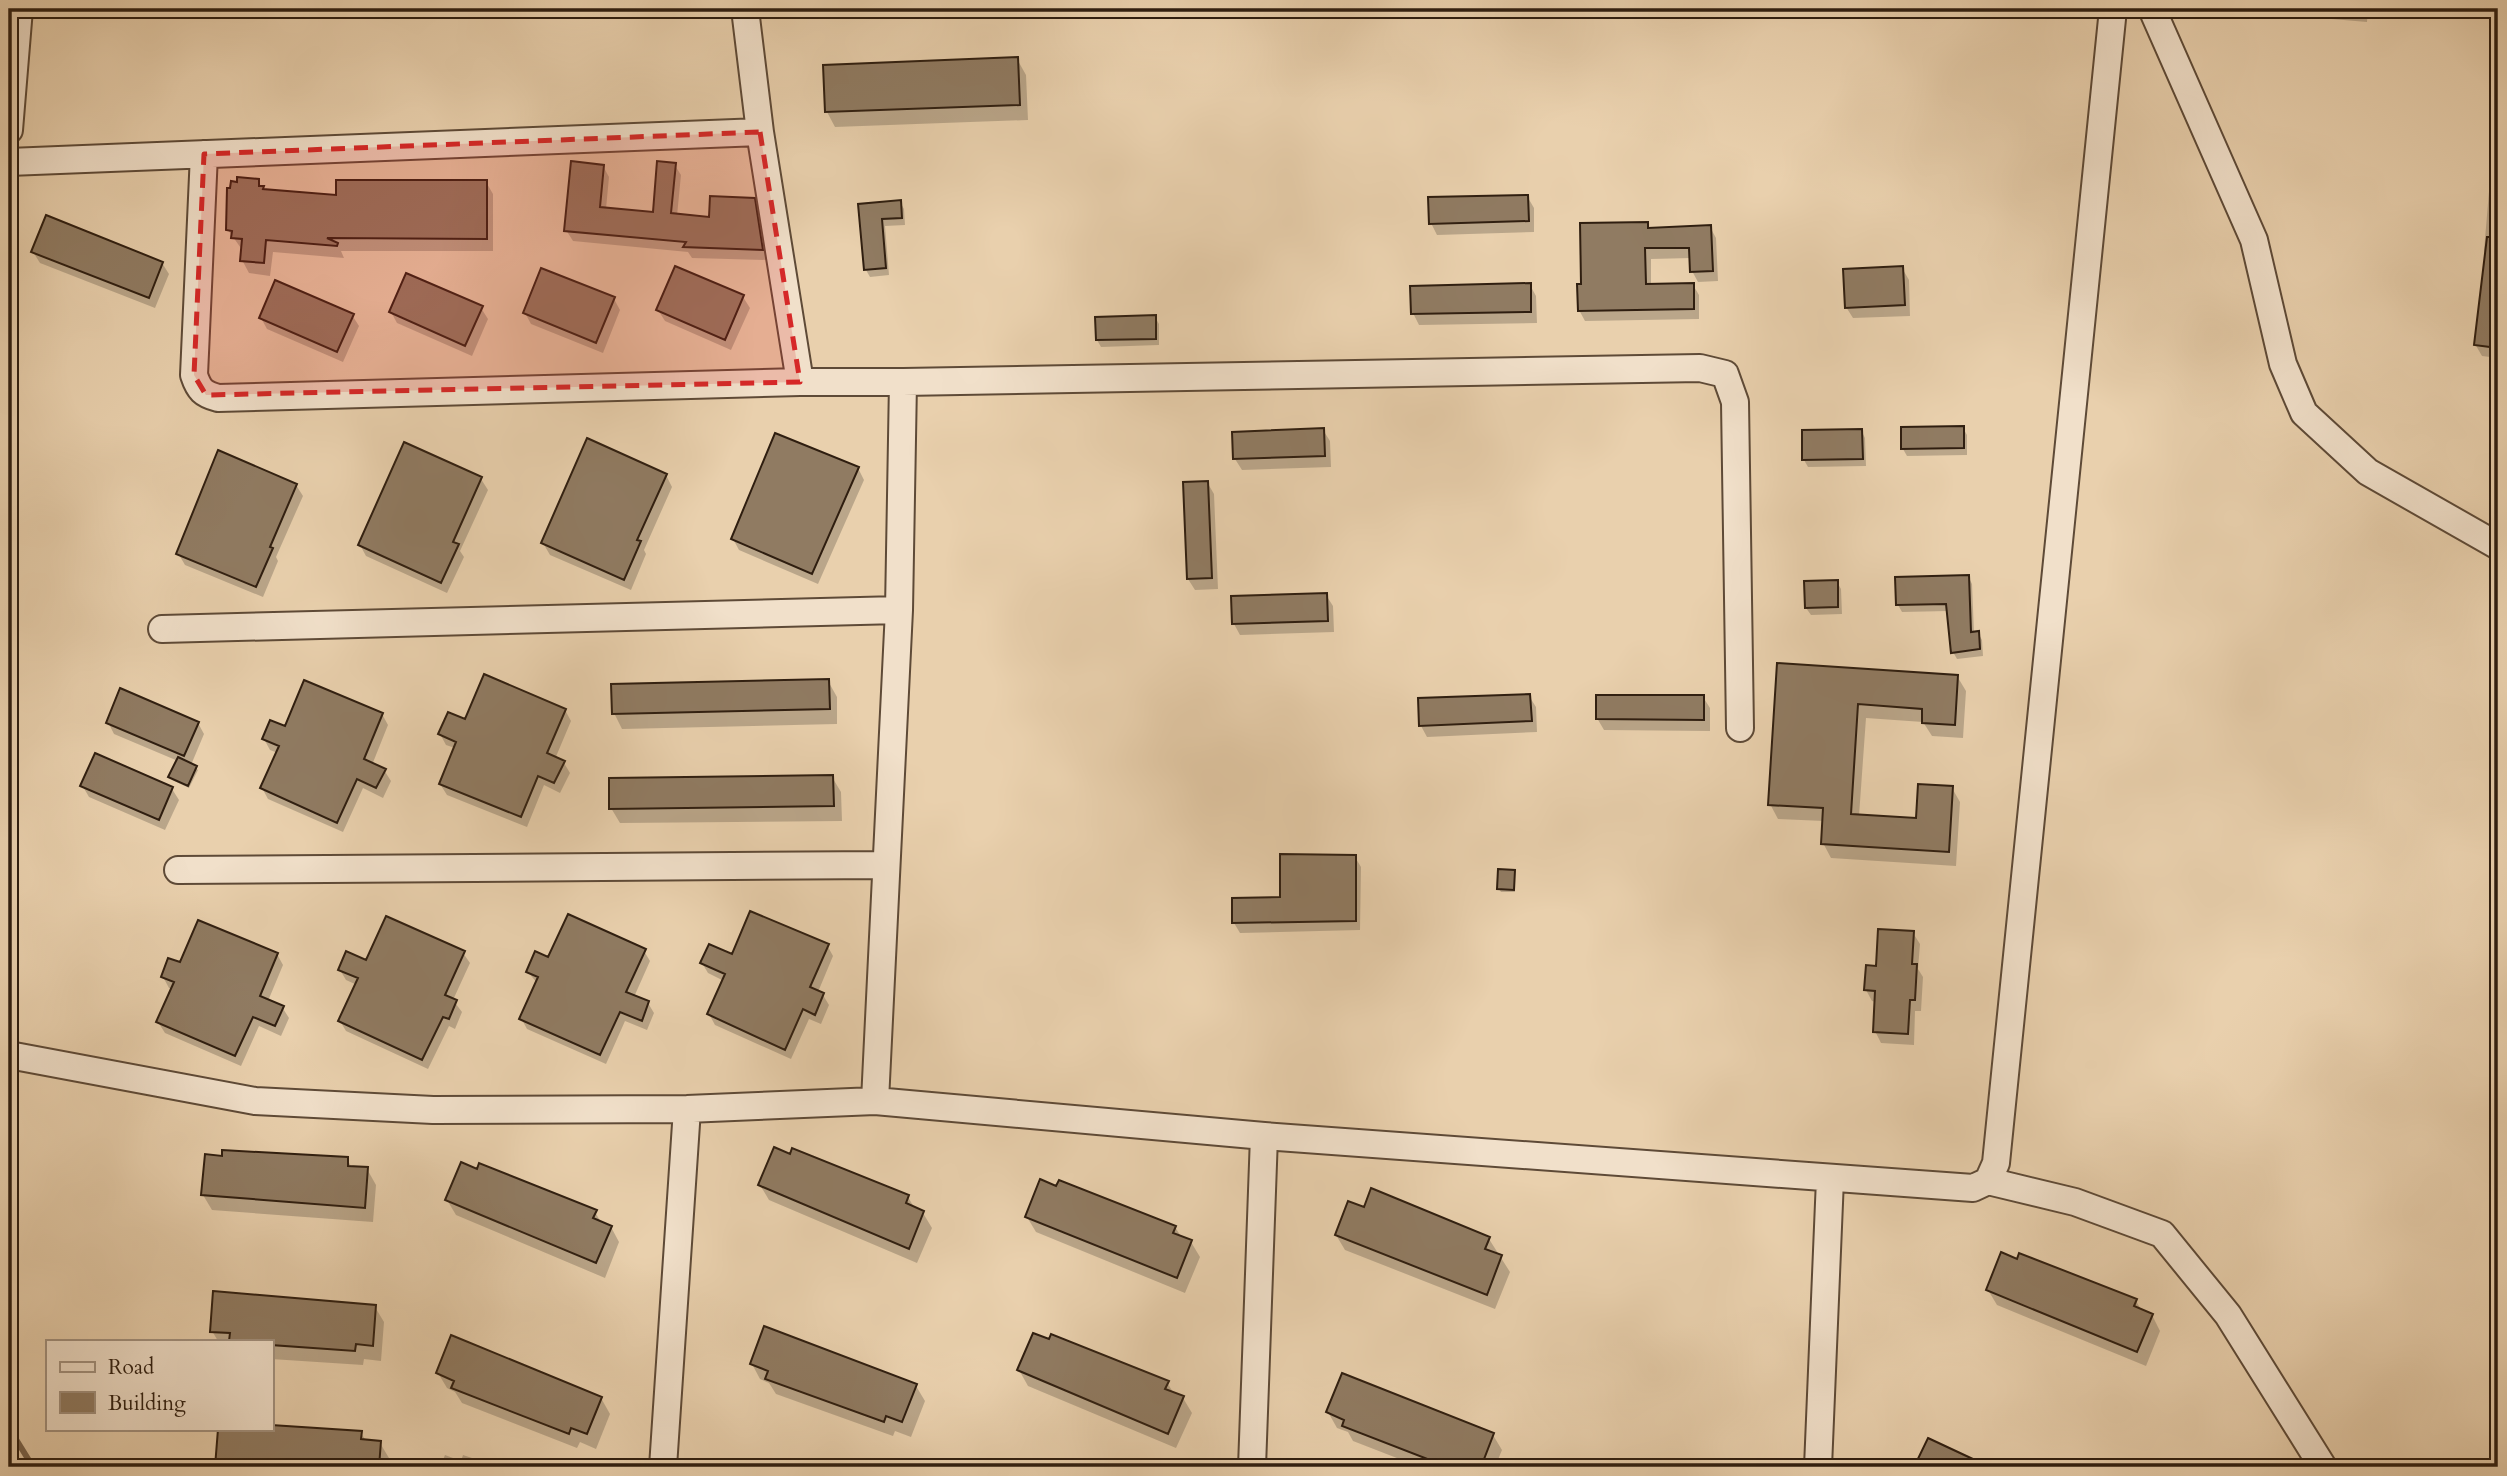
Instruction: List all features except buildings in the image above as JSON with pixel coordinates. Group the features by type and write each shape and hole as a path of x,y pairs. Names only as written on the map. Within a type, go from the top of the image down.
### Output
{"street":[{"path":"9,130 19,9"},
{"path":"746,9 760,132 800,382"},
{"path":"1988,1181 1996,1163 2113,9"},
{"path":"2152,9 2255,240 2283,363 2304,413 2368,472 2498,546"},
{"path":"9,162 760,132"},
{"path":"204,154 194,375 198,388 206,395 218,398 800,382 1699,368 1725,374 1735,402 1741,728"},
{"path":"875,1101 900,610 903,382"},
{"path":"162,629 900,610"},
{"path":"177,870 885,865"},
{"path":"9,1055 255,1101 433,1110 687,1109 875,1101 1264,1136 1830,1179 1973,1188 1988,1181 2075,1202 2162,1234 2228,1315 2323,1467"},
{"path":"663,1467 687,1109"},
{"path":"1252,1467 1264,1136"},
{"path":"1818,1467 1830,1179"}],"highlighted area":[{"path":"760,132 800,382 206,395 194,375 204,154"}],"waterway":[{"path":"9,1428 33,1467"}]}
